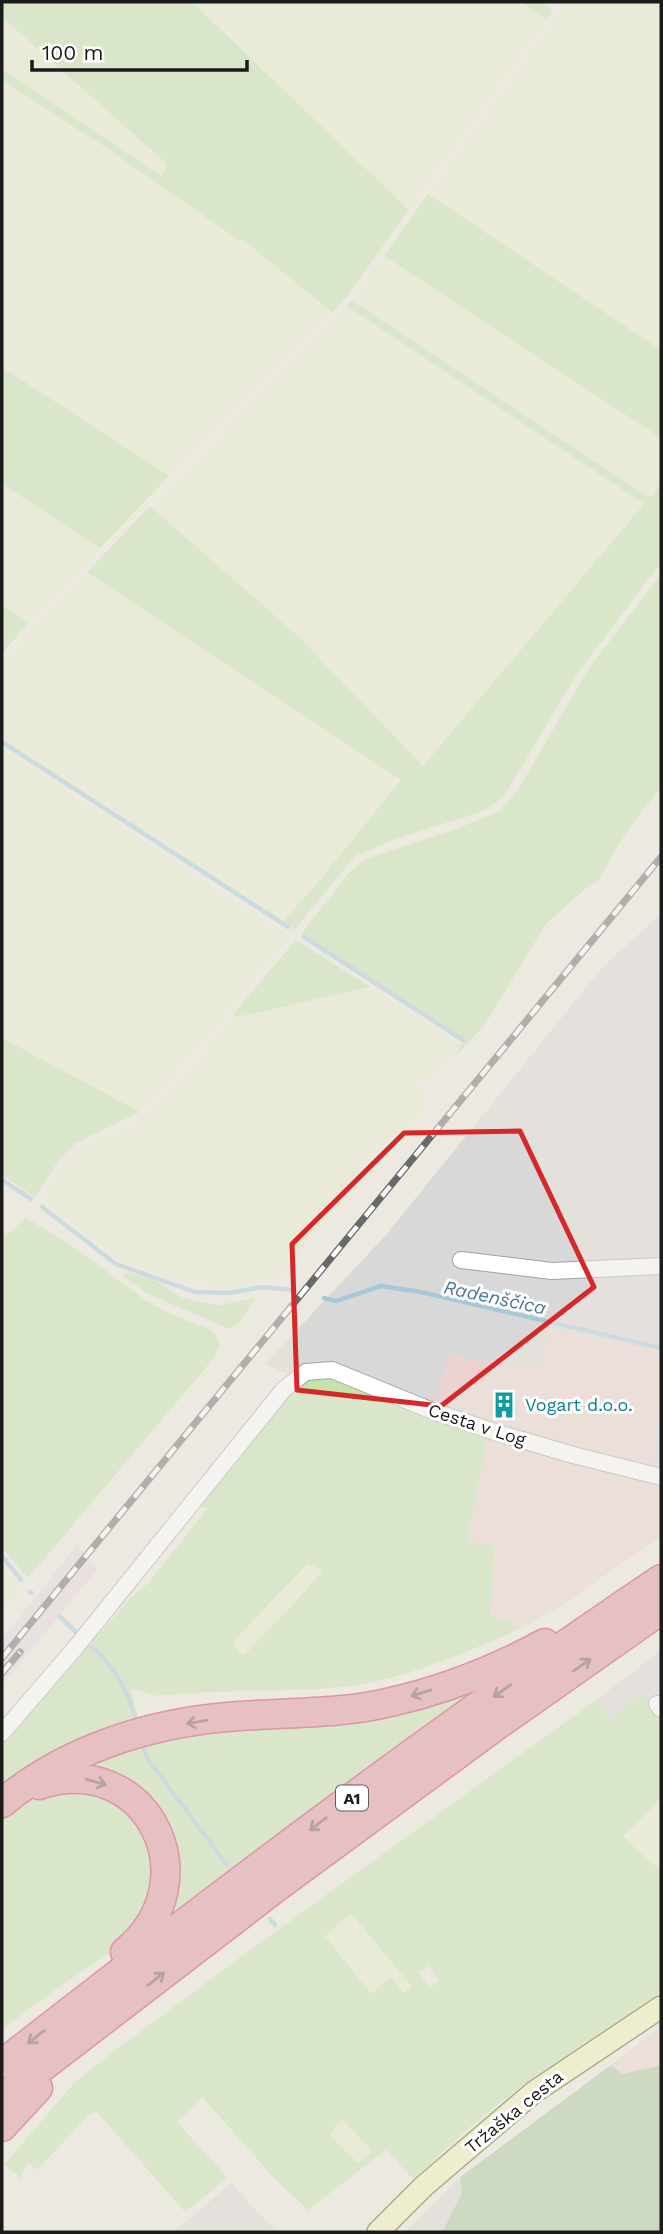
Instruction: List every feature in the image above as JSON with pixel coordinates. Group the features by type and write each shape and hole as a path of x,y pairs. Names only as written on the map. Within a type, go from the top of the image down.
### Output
{"highway":[{"name":"A1","path":"2,2098 277,1886 496,1726 650,1602 661,1579"},
{"path":"5,1801 69,1759 142,1732 224,1717 391,1703 461,1681 530,1651 615,1599 650,1602"},
{"name":"A1","path":"2,2064 379,1779 650,1602"},
{"path":"5,1801 54,1780 70,1778 99,1782 113,1787 138,1804 162,1845 166,1877 164,1893 153,1920 135,1944 90,1980 71,2010"},
{"path":"2,2127 32,2093 88,2046 102,2020"}],"main road":[{"name":"Tržaška cesta","path":"378,2232 424,2186 534,2092 661,2007"}],"street":[{"path":"461,1260 552,1271 661,1266"},
{"name":"Cesta v Log","path":"2,1733 76,1647 284,1389 306,1372 332,1370 430,1410 492,1431 661,1477"}],"highlighted area":[{"path":"520,1131 594,1287 441,1406 297,1390 292,1244 404,1133"}],"shaded area":[{"path":"661,917 661,1536 562,1605 518,1630 512,1622 490,1617 495,1547 303,1381 265,1364 386,1235 604,965"},
{"path":"550,1329 661,1351 661,1400 650,1477 661,1480 661,1536 562,1605 518,1630 512,1622 490,1617 495,1547 466,1541 487,1439 433,1415 449,1354 541,1372"},
{"path":"77,1545 97,1570 2,1685 2,1639"},
{"path":"661,1650 661,1715 635,1699 608,1719 596,1700"},
{"path":"661,2026 661,2065 622,2074 611,2065"},
{"path":"460,2177 462,2193 442,2232 405,2232"},
{"path":"231,2183 277,2232 174,2232"}],"green space":[{"path":"2,2 192,2 409,210 345,299 332,312 242,239 240,241 108,149 2,80 2,69 162,176 167,168 166,163 2,17"},
{"path":"192,2 520,2 547,20 409,210"},
{"path":"520,2 541,2 553,10 547,20"},
{"path":"567,2 661,2 661,350 428,194"},
{"path":"2,17 166,163 167,168 162,176 2,69"},
{"path":"2,80 108,149 239,241 242,239 332,312 169,476 2,366"},
{"path":"428,194 661,350 661,438 384,256"},
{"path":"384,256 661,438 661,485 651,497 352,300"},
{"path":"352,300 647,496 651,497 661,485 661,563 577,674 503,798 483,811 390,841 355,856 295,929 283,921 401,780 87,572 150,506 299,637 423,766 644,504 347,306"},
{"path":"347,306 645,504 423,766 299,637 150,506"},
{"path":"2,367 169,476 100,548 2,484"},
{"path":"2,484 100,548 29,623 2,605"},
{"path":"87,572 401,780 283,921 2,741 2,662"},
{"path":"661,574 661,788 618,845 599,880 546,924 484,1026 455,1057 464,1039 301,934 348,874 365,859 456,829 500,811 519,788 589,668"},
{"path":"2,605 29,623 2,653"},
{"path":"2,750 289,937 194,1053 140,1112 2,1038"},
{"path":"296,940 370,987 237,1017 233,1014"},
{"path":"370,987 461,1045 455,1057 416,1087 425,1094 426,1103 422,1113 411,1126 372,1150 362,1162 352,1182 277,1280 230,1287 203,1284 126,1263 42,1200 58,1171 83,1147 97,1138 134,1125 144,1117 200,1057 233,1014 237,1016"},
{"path":"2,1038 140,1112 76,1143 59,1160 35,1197 2,1175"},
{"path":"26,1218 77,1249 144,1299 164,1311 211,1330 220,1344 214,1358 28,1578 2,1548 2,1239"},
{"path":"128,1272 154,1280 181,1297 204,1303 220,1305 256,1298 240,1322 229,1329 146,1293 122,1275"},
{"path":"322,1375 337,1376 486,1434 467,1541 495,1546 490,1616 512,1622 518,1630 431,1665 363,1684 317,1689 157,1696 130,1688 139,1721 2,1791 2,1745 128,1601 150,1581 207,1509 199,1505 275,1408 303,1381","holes":["307,1564 323,1570 290,1608 243,1656 232,1643"]},
{"path":"2,1562 21,1587 2,1609"},
{"path":"307,1564 324,1569 243,1656 232,1644"},
{"path":"473,1688 481,1690 172,1914 168,1911 163,1830 74,1766 167,1738"},
{"path":"644,1696 661,1715 661,1798 623,1837 661,1871 661,1992 526,2082 469,2128 413,2179 386,2150 308,2210 274,2178 202,2097 177,2122 228,2178 185,2212 96,2111 90,2114 37,2170 29,2163 24,2168 22,2179 4,2165 74,2083 254,1947 596,1700 608,1719 635,1699","holes":["351,1913 412,1987 404,1993 391,1977 371,1994 325,1936","428,1966 439,1980 430,1988 419,1973","343,2120 372,2151 358,2163 330,2136 335,2126"]},
{"path":"56,1789 110,1794 148,1836 153,1892 129,1940 2,2029 2,1818 39,1795"},
{"path":"661,1798 661,1871 623,1837"},
{"path":"351,1913 412,1987 404,1993 371,1994 325,1936"},
{"path":"611,2065 622,2074 661,2065 661,2232 442,2232 462,2193 460,2177"},
{"path":"343,2120 372,2151 358,2163 329,2136"}],"waterway":[{"path":"2,742 288,927"},
{"path":"304,937 463,1040"},
{"name":"Radenščica","path":"2,1180 31,1199"},
{"name":"Radenščica","path":"42,1207 116,1264 195,1292 229,1293 262,1287 293,1290"},
{"name":"Radenščica","path":"324,1298 336,1301 381,1286 421,1292 661,1348"},
{"path":"2,1556 21,1580"},
{"path":"60,1617 76,1632"},
{"path":"92,1647 109,1664 120,1681 137,1723"},
{"path":"142,1743 147,1758 227,1865"},
{"path":"270,1919 275,1925"}],"railway":[{"path":"2,1658 661,857"},
{"path":"2,1673 20,1652"}],"place":[{"name":"Vogart d.o.o.","path":"504,1405"}]}
